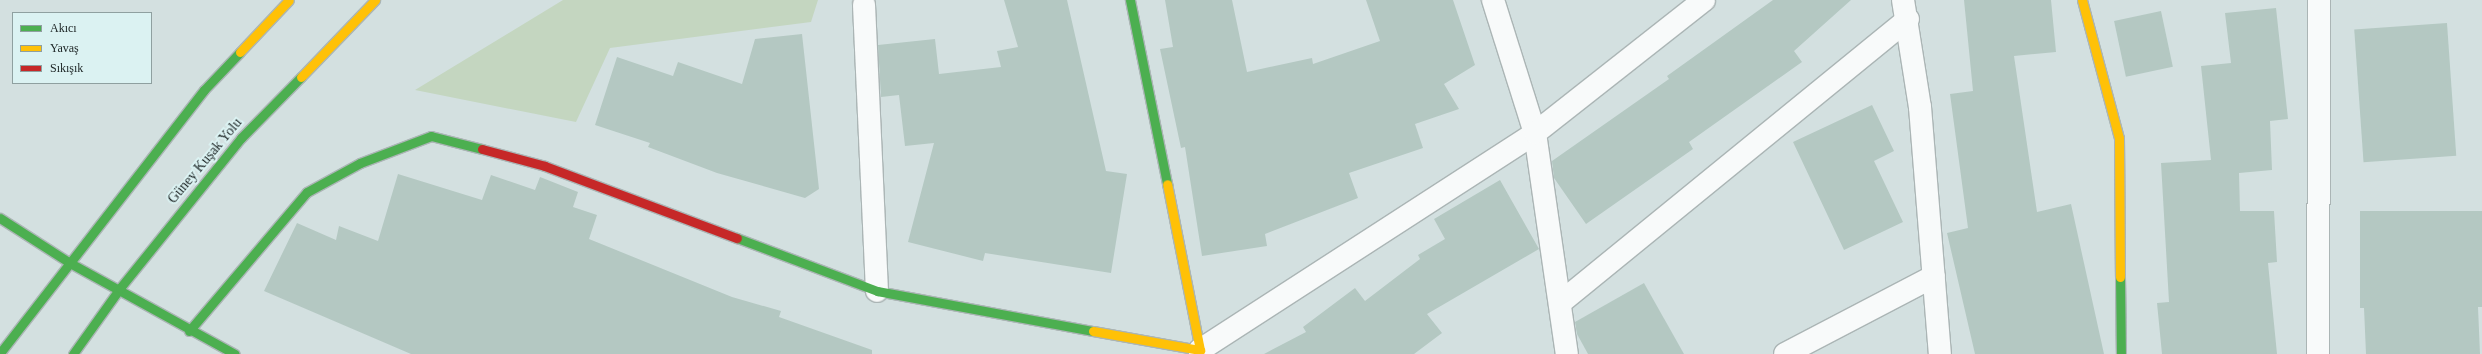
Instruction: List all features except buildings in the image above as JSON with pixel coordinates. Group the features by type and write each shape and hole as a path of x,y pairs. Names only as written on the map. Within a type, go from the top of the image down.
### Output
{"street":[{"path":"0,353 204,90 289,0"},
{"name":"Güney Kuşak Yolu","path":"73,354 120,288 241,138 375,0"},
{"path":"1130,0 1200,352"},
{"path":"1493,0 1534,133 1567,354"},
{"path":"188,331 307,192 360,163 431,136 545,166 877,291 1200,352 1534,133 1704,0"},
{"path":"2082,0 2119,138 2121,354"},
{"path":"2318,354 2320,0"},
{"path":"864,5 877,291"},
{"path":"1560,303 1906,9"},
{"path":"1906,9 1920,107 1940,354"},
{"path":"0,218 70,263 120,288 188,331 235,354"},
{"path":"1785,354 1934,276"}],"green space":[{"path":"563,0 818,0 811,22 610,48 576,122 415,90"}],"traffic: fast":[{"path":"1130,0 1167,184"},
{"path":"0,353 204,90 240,52"},
{"path":"73,354 120,288 241,138 301,77"},
{"path":"189,331 307,192 360,163 431,136 482,149"},
{"path":"0,218 70,263 235,354"},
{"path":"737,238 877,291 1093,331"},
{"path":"2120,277 2121,354"}],"traffic: slow":[{"path":"240,52 289,0"},
{"path":"301,77 375,0"},
{"path":"2082,0 2119,138 2120,277"},
{"path":"1093,331 1200,350 1167,184"}],"traffic: jam":[{"path":"482,149 545,166 737,238"}]}
